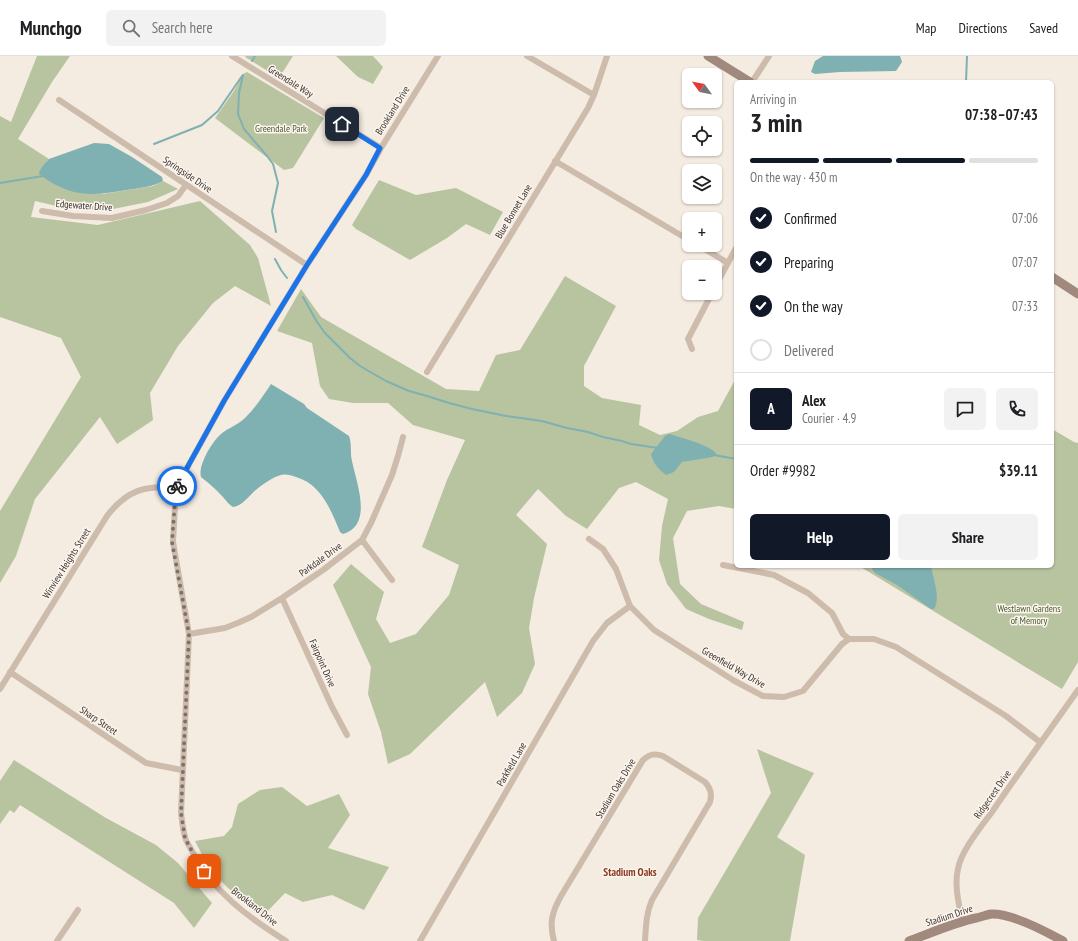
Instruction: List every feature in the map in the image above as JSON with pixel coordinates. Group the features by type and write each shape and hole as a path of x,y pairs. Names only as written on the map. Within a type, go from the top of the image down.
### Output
{"street":[{"name":"Greendale Way","path":"232,56 380,148"},
{"name":"Brookland Drive","path":"286,941 268,930 230,901 211,881 197,861 185,838 181,813 189,634 172,542 176,488 224,401 307,265 366,175 380,148 438,56"},
{"path":"527,56 594,95"},
{"name":"Blue Bonnet Lane","path":"427,372 582,117 594,95 606,56"},
{"path":"708,56 748,80"},
{"path":"752,80 769,56"},
{"name":"Springside Drive","path":"59,100 307,265"},
{"path":"555,161 682,236"},
{"name":"Edgewater Drive","path":"42,211 73,216 112,218 146,210 167,203 178,196 186,185"},
{"path":"710,252 728,263"},
{"path":"722,274 734,252"},
{"path":"1054,278 1078,294"},
{"path":"692,349 688,339 708,300"},
{"name":"Parkdale Drive","path":"189,634 208,632 230,626 251,617 323,570 362,540 392,475 403,437"},
{"name":"Winview Heights Street","path":"0,689 112,508 128,496 143,489 158,487 176,488"},
{"name":"Greenfield Way Drive","path":"589,539 603,548 616,569 630,606 654,630 733,680 763,696 784,697 803,691 842,644 849,639"},
{"path":"362,540 392,580"},
{"path":"723,565 734,567"},
{"path":"738,568 774,575 808,593 832,613 843,634 849,639 874,639 896,647 1006,716 1040,742"},
{"name":"Fairpoint Drive","path":"282,598 332,707 348,735"},
{"name":"Parkfield Lane","path":"420,941 593,641 607,623 630,606"},
{"name":"Sharp Street","path":"10,672 146,763 182,770"},
{"name":"Ridgecrest Drive","path":"962,920 957,891 958,869 961,860 977,833 1078,690"},
{"name":"Stadium Oaks Drive","path":"554,941 551,926 552,917 561,896 643,760 648,756 658,754 705,782 709,787 711,797 710,802 652,900 647,917 645,941"},
{"path":"57,941 78,910"},
{"name":"Stadium Drive","path":"909,941 962,920 991,914 1022,921 1057,939"}],"green space":[{"path":"37,56 70,56 52,82 18,139 49,159 44,164 40,174 57,185 88,194 103,194 153,186 163,181 178,189 148,202 108,210 65,208 35,201 31,217 98,225 200,201 250,245 258,258 271,306 235,286 213,303 178,346 150,393 153,420 117,444 100,417 35,499 16,556 0,583 0,511 81,377 61,338 0,317 0,116 11,122"},
{"path":"293,56 279,78 245,57"},
{"path":"336,56 373,56 383,67 373,84 358,77"},
{"name":"Greendale Park","path":"247,72 324,118 293,168 284,170 215,118 234,91 243,74"},
{"path":"379,180 416,195 456,188 503,212 490,235 466,224 447,238 410,260 356,229 352,225"},
{"path":"565,276 616,306 584,366 584,386 602,398 641,405 639,425 660,435 677,431 698,417 718,411 734,382 734,509 719,506 687,511 673,538 680,584 701,604 744,622 742,630 709,619 686,609 667,584 659,560 662,526 668,499 636,482 619,488 587,529 566,516 538,489 516,515 547,544 534,598 529,628 535,664 522,693 497,717 485,682 410,754 388,764 381,732 368,694 371,667 333,585 351,564 384,592 376,619 390,643 416,634 449,595 459,565 422,547 447,480 465,440 413,425 388,403 353,403 329,399 320,386 312,343 277,331 301,289 321,317 446,389 479,391 496,355 520,350"},
{"name":"Westlawn Gardens of Memory","path":"1054,430 1078,443 1078,662 1062,689 862,568 1054,568"},
{"path":"757,749 814,773 777,837 805,855 790,941 697,940 698,918 771,793"},
{"path":"14,760 106,818 156,845 178,863 212,903 194,928 174,903 20,805 14,813 10,810 0,824 0,781"},
{"path":"282,787 307,806 339,794 350,815 328,848 389,867 364,910 332,895 303,902 285,893 262,917 227,887 209,868 195,841 224,836 232,827 238,804 260,790"}],"water":[{"path":"823,56 900,56 902,62 896,71 815,74 811,72 815,61"},
{"path":"94,143 109,144 162,177 163,181 155,185 141,188 100,194 84,194 58,186 39,174 41,168 49,159"},
{"path":"271,384 304,404 307,408 349,436 351,458 361,502 361,512 358,522 352,529 343,534 340,532 324,499 312,485 305,480 288,475 275,477 254,491 240,505 233,507 201,477 201,467 214,442 223,432 245,418 256,406"},
{"path":"669,434 701,444 716,453 713,457 682,462 674,472 666,475 656,466 651,454 665,436"},
{"path":"932,568 937,594 934,609 931,609 897,585 875,573 872,569"}],"waterway":[{"path":"252,61 255,56"},
{"path":"966,80 967,56"},
{"path":"243,75 239,93 238,114 244,129 273,164 278,183 272,211 276,232"},
{"path":"154,144 202,125 218,111 242,76"},
{"path":"0,183 43,176"},
{"path":"275,259 287,278"},
{"path":"303,297 325,333 350,358 360,366 386,381 409,391 472,409 542,421 631,444 658,448"},
{"path":"714,455 734,459"}],"way so far":[{"path":"177,486 172,542 189,634 181,813 185,838 204,871"}],"district":[{"name":"Stadium Oaks","path":"630,872"}],"route":[{"path":"177,486 224,401 307,265 366,175 380,148 342,124"}]}
